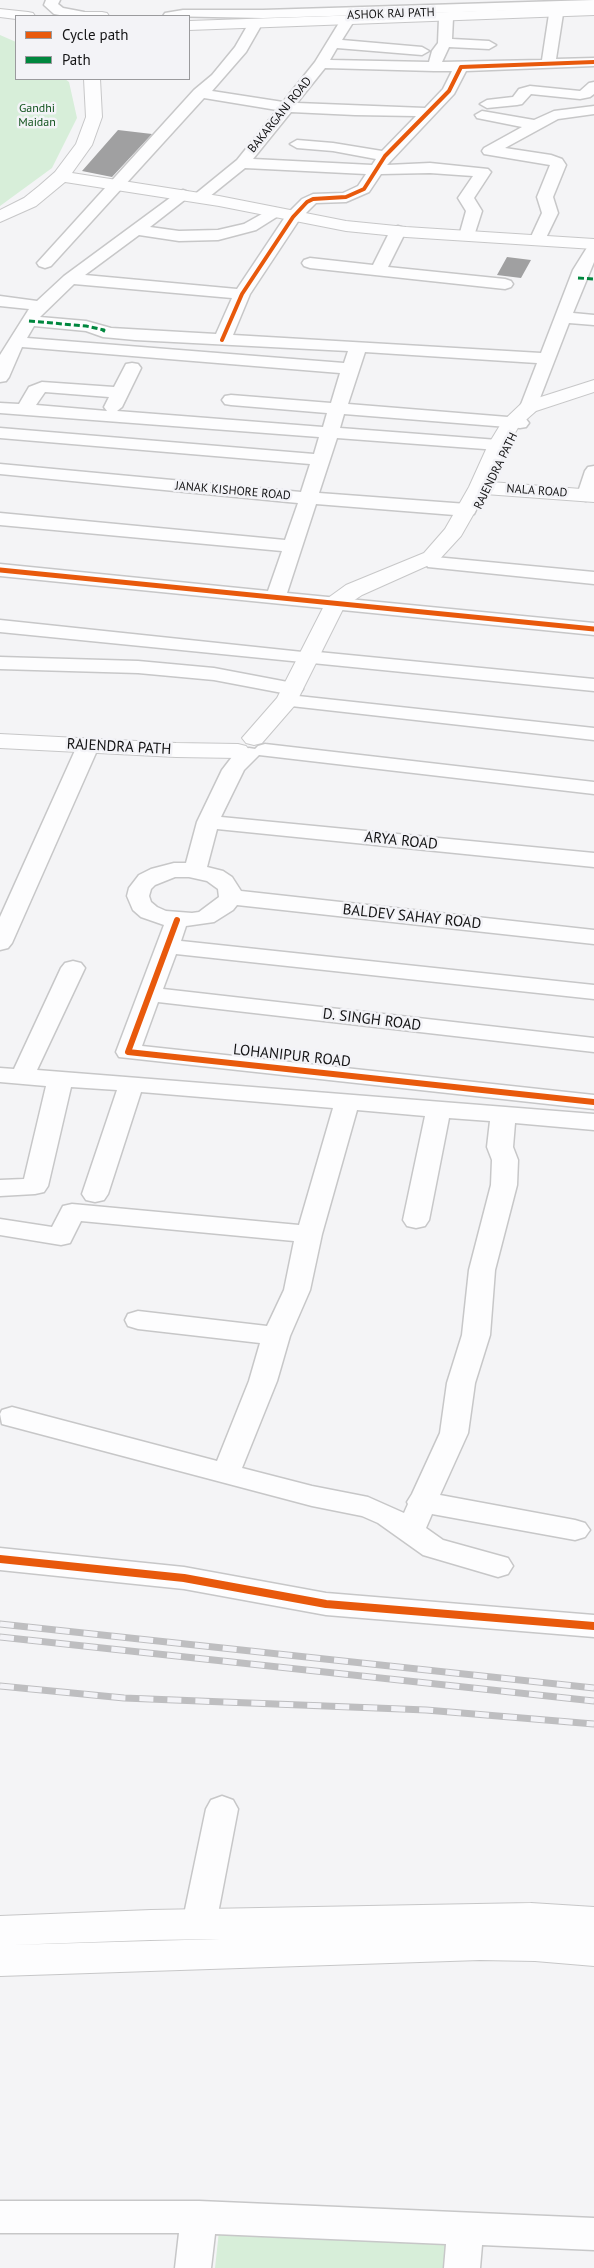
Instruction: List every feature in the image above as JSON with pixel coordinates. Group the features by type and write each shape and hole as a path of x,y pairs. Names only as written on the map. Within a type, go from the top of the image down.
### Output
{"main road":[{"name":"ASHOK RAJ PATH","path":"192,21 255,24 470,17 594,9"},
{"name":"ASHOK RAJ PATH","path":"192,21 594,9"},
{"path":"0,13 19,15"},
{"path":"0,22 15,25"},
{"path":"0,217 30,202 84,145 94,117 84,80"},
{"path":"0,210 55,175 191,197 346,226 594,244"},
{"path":"520,418 591,388"},
{"name":"RAJENDRA PATH","path":"0,742 88,746 251,746 296,696 313,658 339,616 342,604 354,590 425,561 459,533 466,510 484,487 498,445 520,418"},
{"name":"RAJENDRA PATH","path":"342,604 363,593 435,563 459,533 520,418"},
{"name":"NALA ROAD","path":"484,487 590,495"},
{"name":"RAJENDRA PATH","path":"0,734 251,746"},
{"path":"0,1938 199,1924 531,1918 594,1922"},
{"path":"0,1938 536,1946 594,1951"}],"street":[{"path":"54,0 51,4 59,10 72,15"},
{"path":"176,15 594,9"},
{"name":"ASHOK RAJ PATH","path":"470,17 556,14 594,9"},
{"path":"548,64 556,14"},
{"path":"434,67 442,48 446,18"},
{"name":"BAKARGANJ ROAD","path":"0,377 7,358 29,321 40,306 70,279 136,230 242,163 321,64 348,21"},
{"path":"45,263 199,93 217,78 241,49 255,24"},
{"path":"334,44 442,48 489,45"},
{"path":"321,64 461,67 548,64 591,58"},
{"path":"222,340 242,294 293,217 307,202 313,199 346,196 364,189 385,156 429,112 453,84 461,67"},
{"path":"434,83 453,84"},
{"path":"517,101 526,91 580,95 594,86"},
{"path":"199,93 286,107 339,111 429,112"},
{"path":"536,125 485,110 502,101 594,110"},
{"path":"489,151 554,115 594,110"},
{"path":"267,130 341,136"},
{"path":"297,144 332,147 385,156"},
{"path":"470,149 554,159 558,165 545,197 550,213 537,241"},
{"path":"516,172 520,155"},
{"path":"242,163 376,169 430,168 483,172 466,198 474,211 467,236"},
{"path":"136,230 179,236 218,235 250,227 275,213"},
{"path":"378,270 398,231"},
{"path":"231,400 520,418 548,358 564,317 586,279 594,249"},
{"path":"310,263 505,284"},
{"path":"70,279 242,294"},
{"path":"6,307 40,306"},
{"path":"564,317 594,320"},
{"path":"29,321 86,326 104,330 103,332 548,358"},
{"path":"182,372 198,338"},
{"path":"17,342 190,356 348,377"},
{"path":"276,597 358,346"},
{"path":"108,416 120,393 140,369 114,367"},
{"path":"259,378 348,377"},
{"path":"25,410 35,391 42,387 120,393"},
{"path":"0,408 498,445"},
{"path":"141,464 164,420"},
{"path":"0,434 141,464 322,460"},
{"name":"JANAK KISHORE ROAD","path":"0,470 141,464 307,498 466,510"},
{"path":"590,495 594,471"},
{"path":"0,519 293,546"},
{"path":"435,563 594,578"},
{"path":"0,570 594,630"},
{"path":"0,626 594,685"},
{"path":"0,662 138,667 214,674 296,696 594,734"},
{"path":"0,943 88,746"},
{"path":"194,870 208,822 233,770 251,746 594,788"},
{"name":"ARYA ROAD","path":"208,822 594,860"},
{"path":"174,870 194,870 215,876 224,882 229,889 230,897 217,912 206,917 177,920 162,918 149,912 141,905 138,896 140,888 147,880 174,870"},
{"name":"BALDEV SAHAY ROAD","path":"230,897 594,937"},
{"path":"95,1194 124,1084 128,1052 177,920"},
{"path":"167,946 594,992"},
{"path":"73,968 11,1076 594,1122"},
{"name":"D. SINGH ROAD","path":"149,994 594,1045"},
{"name":"LOHANIPUR ROAD","path":"128,1052 594,1102"},
{"path":"0,1188 35,1186 60,1080"},
{"path":"226,1473 264,1381 276,1336 297,1290 309,1234 348,1103"},
{"path":"416,1220 438,1111"},
{"path":"410,1531 421,1502 454,1433 461,1383 476,1335 482,1270 504,1185 505,1160 500,1148 503,1114"},
{"path":"0,1227 61,1237 72,1212 309,1234"},
{"path":"138,1320 276,1336"},
{"path":"12,1417 312,1496 368,1507 388,1516 410,1531 424,1544 498,1566"},
{"path":"421,1502 574,1530"},
{"path":"0,1559 184,1578 326,1604 594,1626"},
{"path":"199,1924 222,1809"},
{"path":"0,2217 199,2217 594,2234"},
{"path":"193,2268 199,2217"},
{"path":"462,2268 465,2228"}],"green space":[{"name":"Gandhi Maidan","path":"0,35 15,42 15,80 66,80 69,82 77,118 52,168 0,206"},
{"path":"219,2231 454,2238 451,2268 215,2268"}],"building":[{"path":"118,130 152,134 112,177 82,171"},
{"path":"507,257 531,260 521,278 497,275"}],"railway":[{"path":"0,1624 594,1688"},
{"path":"0,1637 594,1701"},
{"path":"0,1686 124,1698 426,1710 594,1724"}],"marked path":[{"path":"578,278 594,279"},
{"path":"29,321 86,326 104,330 103,332"}],"cycle path":[{"path":"222,340 242,294 293,217 307,202 313,199 346,197 364,189 385,156 449,91 461,67 594,62"},
{"path":"0,570 594,629"},
{"path":"177,920 128,1052 594,1102"},
{"path":"0,1559 184,1578 326,1604 594,1626"}]}
